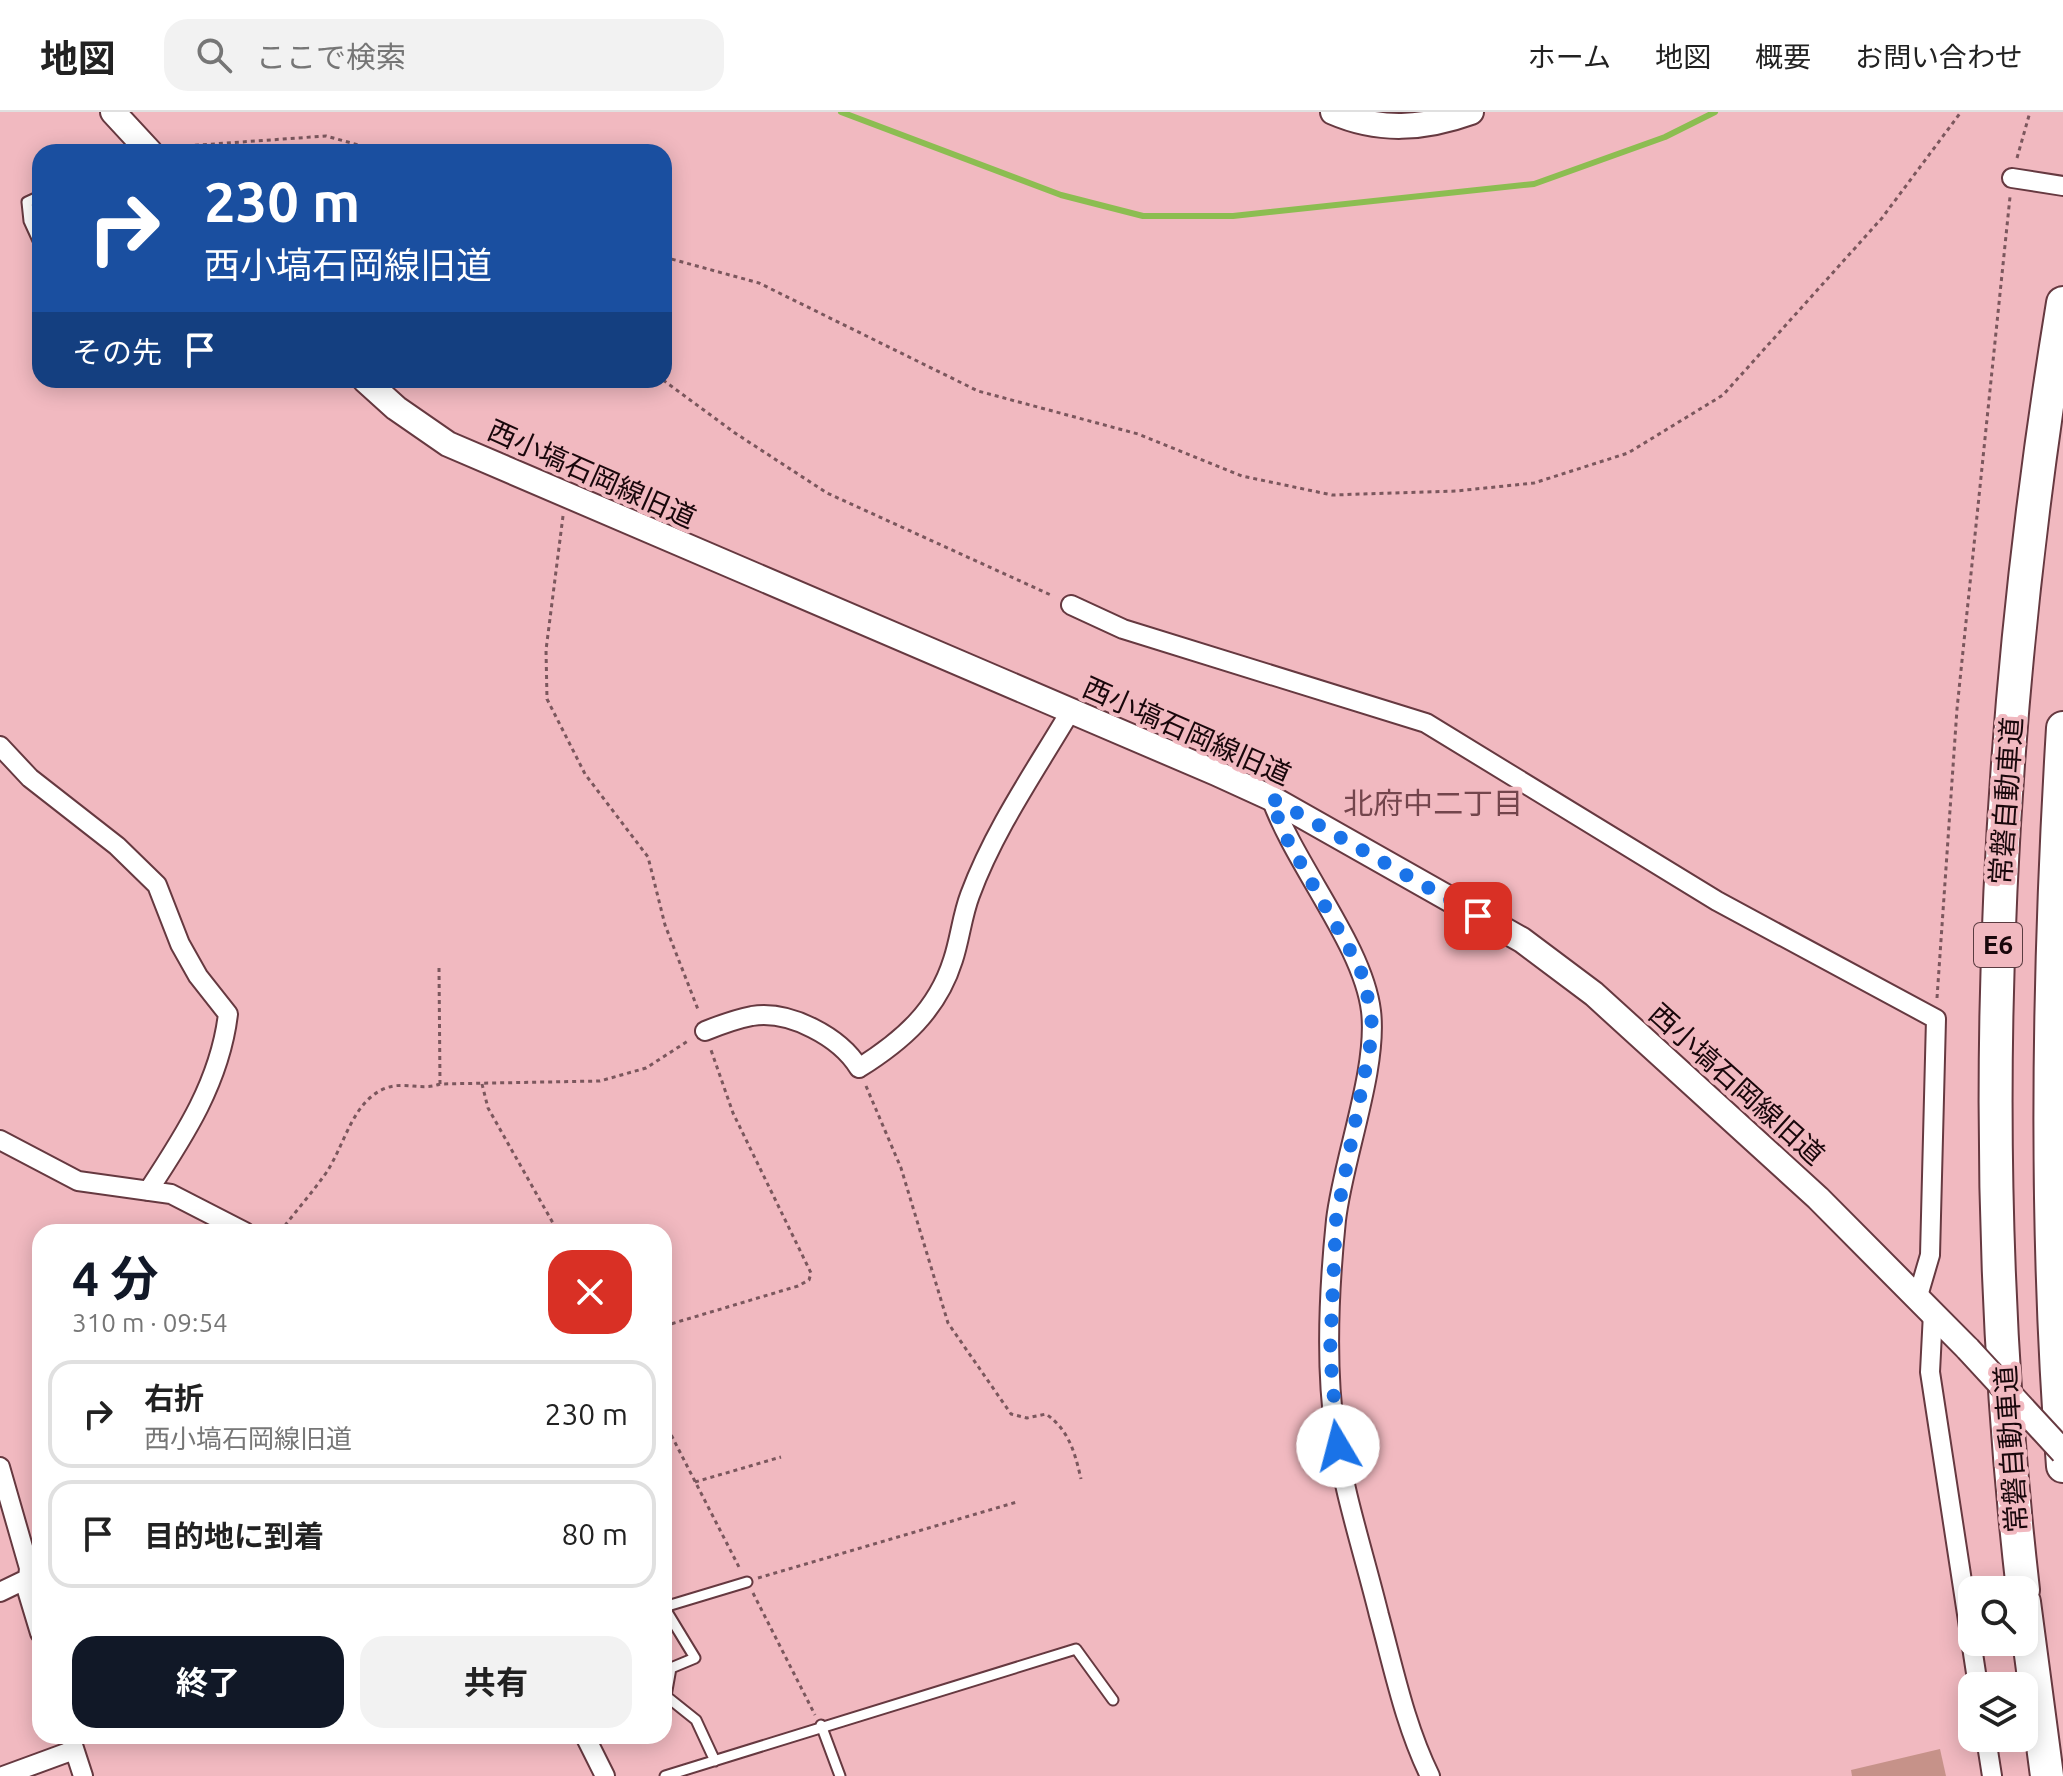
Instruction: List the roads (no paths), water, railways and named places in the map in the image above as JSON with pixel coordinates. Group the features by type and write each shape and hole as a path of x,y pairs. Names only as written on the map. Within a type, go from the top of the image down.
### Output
{"highway":[{"name":"常磐自動車道","path":"2021,1576 2011,1489 2002,1332 1995,997 2004,800 2019,606 2040,443 2063,303"},
{"name":"常磐自動車道","path":"2063,728 2049,1208 2053,1343 2063,1466"},
{"path":"2031,1656 2047,1776"}],"street":[{"path":"113,112 135,144"},
{"path":"1333,112 1418,126 1471,112"},
{"path":"2012,178 2063,186"},
{"name":"西小塙石岡線旧道","path":"374,388 396,408 448,444 1271,798 1522,940 1594,994 1818,1198 1925,1304 2063,1452"},
{"path":"1071,605 1123,629 1426,723 1717,901 1936,1019 1930,1255 1925,1304 1930,1372 1976,1672"},
{"path":"705,1031 756,1015 775,1018 823,1033 848,1050 859,1068 895,1045 916,1026 940,993 953,961 970,895 1004,823 1070,712"},
{"path":"0,746 30,778 117,846 157,885 180,944 198,976 228,1014 224,1046 214,1075 187,1132 148,1191"},
{"path":"1271,798 1283,832 1360,968 1372,1014 1370,1046 1336,1220 1331,1391 1340,1463 1410,1730 1430,1776"},
{"path":"0,1140 78,1181 171,1194 229,1224"},
{"path":"0,1467 29,1568 27,1590 32,1607"},
{"path":"0,1592 29,1578"},
{"path":"3,1776 70,1744"},
{"path":"72,1744 83,1776"},
{"path":"589,1744 603,1775"},
{"path":"1988,1752 1992,1776"}],"lane":[{"path":"32,200 27,202 32,228"},
{"path":"672,1605 747,1582"},
{"path":"672,1620 695,1658 672,1668"},
{"path":"665,1776 821,1725 1076,1649 1113,1700"},
{"path":"672,1701 696,1720 715,1761"},
{"path":"821,1725 840,1776"}],"waterway":[{"path":"841,112 1061,195 1143,216 1233,216 1534,184 1665,137 1715,112"}],"district":[{"name":"北府中二丁目","path":"1433,804"}]}
